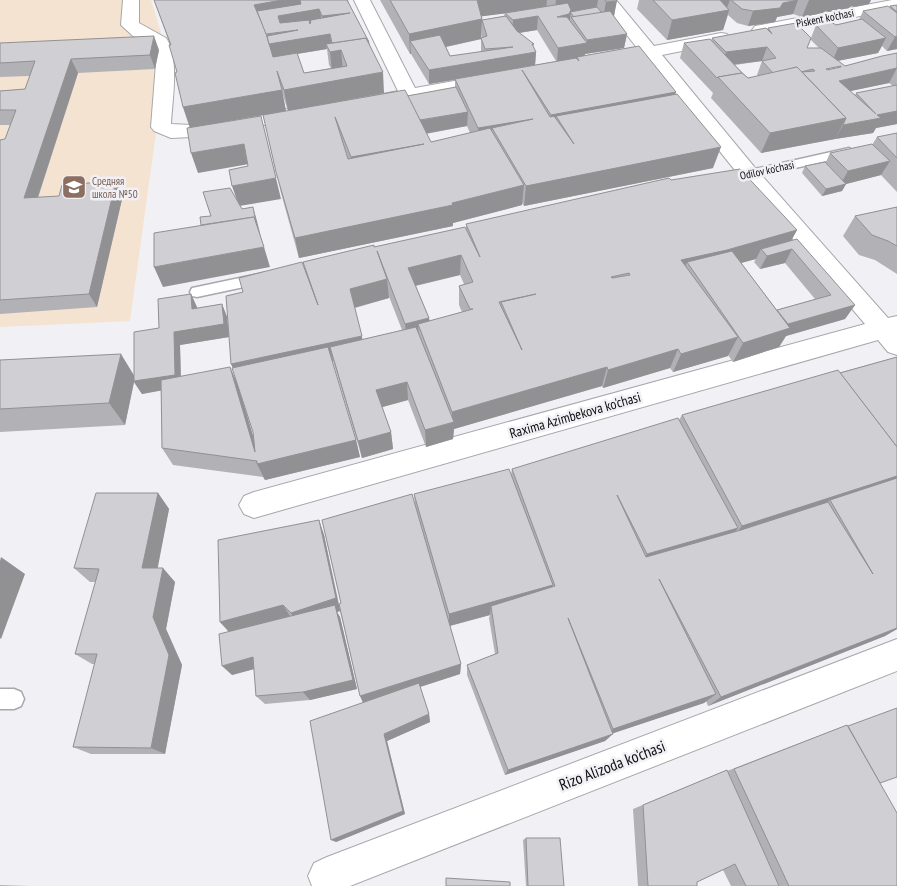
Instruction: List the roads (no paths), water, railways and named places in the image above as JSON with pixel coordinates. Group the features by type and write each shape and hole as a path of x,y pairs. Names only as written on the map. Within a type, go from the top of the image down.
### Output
{"street":[{"path":"131,0 130,25 139,32 160,42 165,63 161,127 171,132 192,131 320,110"},
{"path":"362,0 409,95"},
{"path":"608,0 749,174 892,333"},
{"name":"Piskent ko'chasi","path":"593,62 897,4"},
{"path":"350,105 506,78"},
{"name":"Raxima Azimbekova ko'chasi","path":"254,505 892,333"},
{"name":"Rizo Alizoda ko'chasi","path":"327,876 897,655"}],"lane":[{"name":"Odilov ko'chasi","path":"720,180 860,149"},
{"path":"196,292 274,276"}],"place":[{"name":"Средняя школа №50","path":"74,187"}]}
